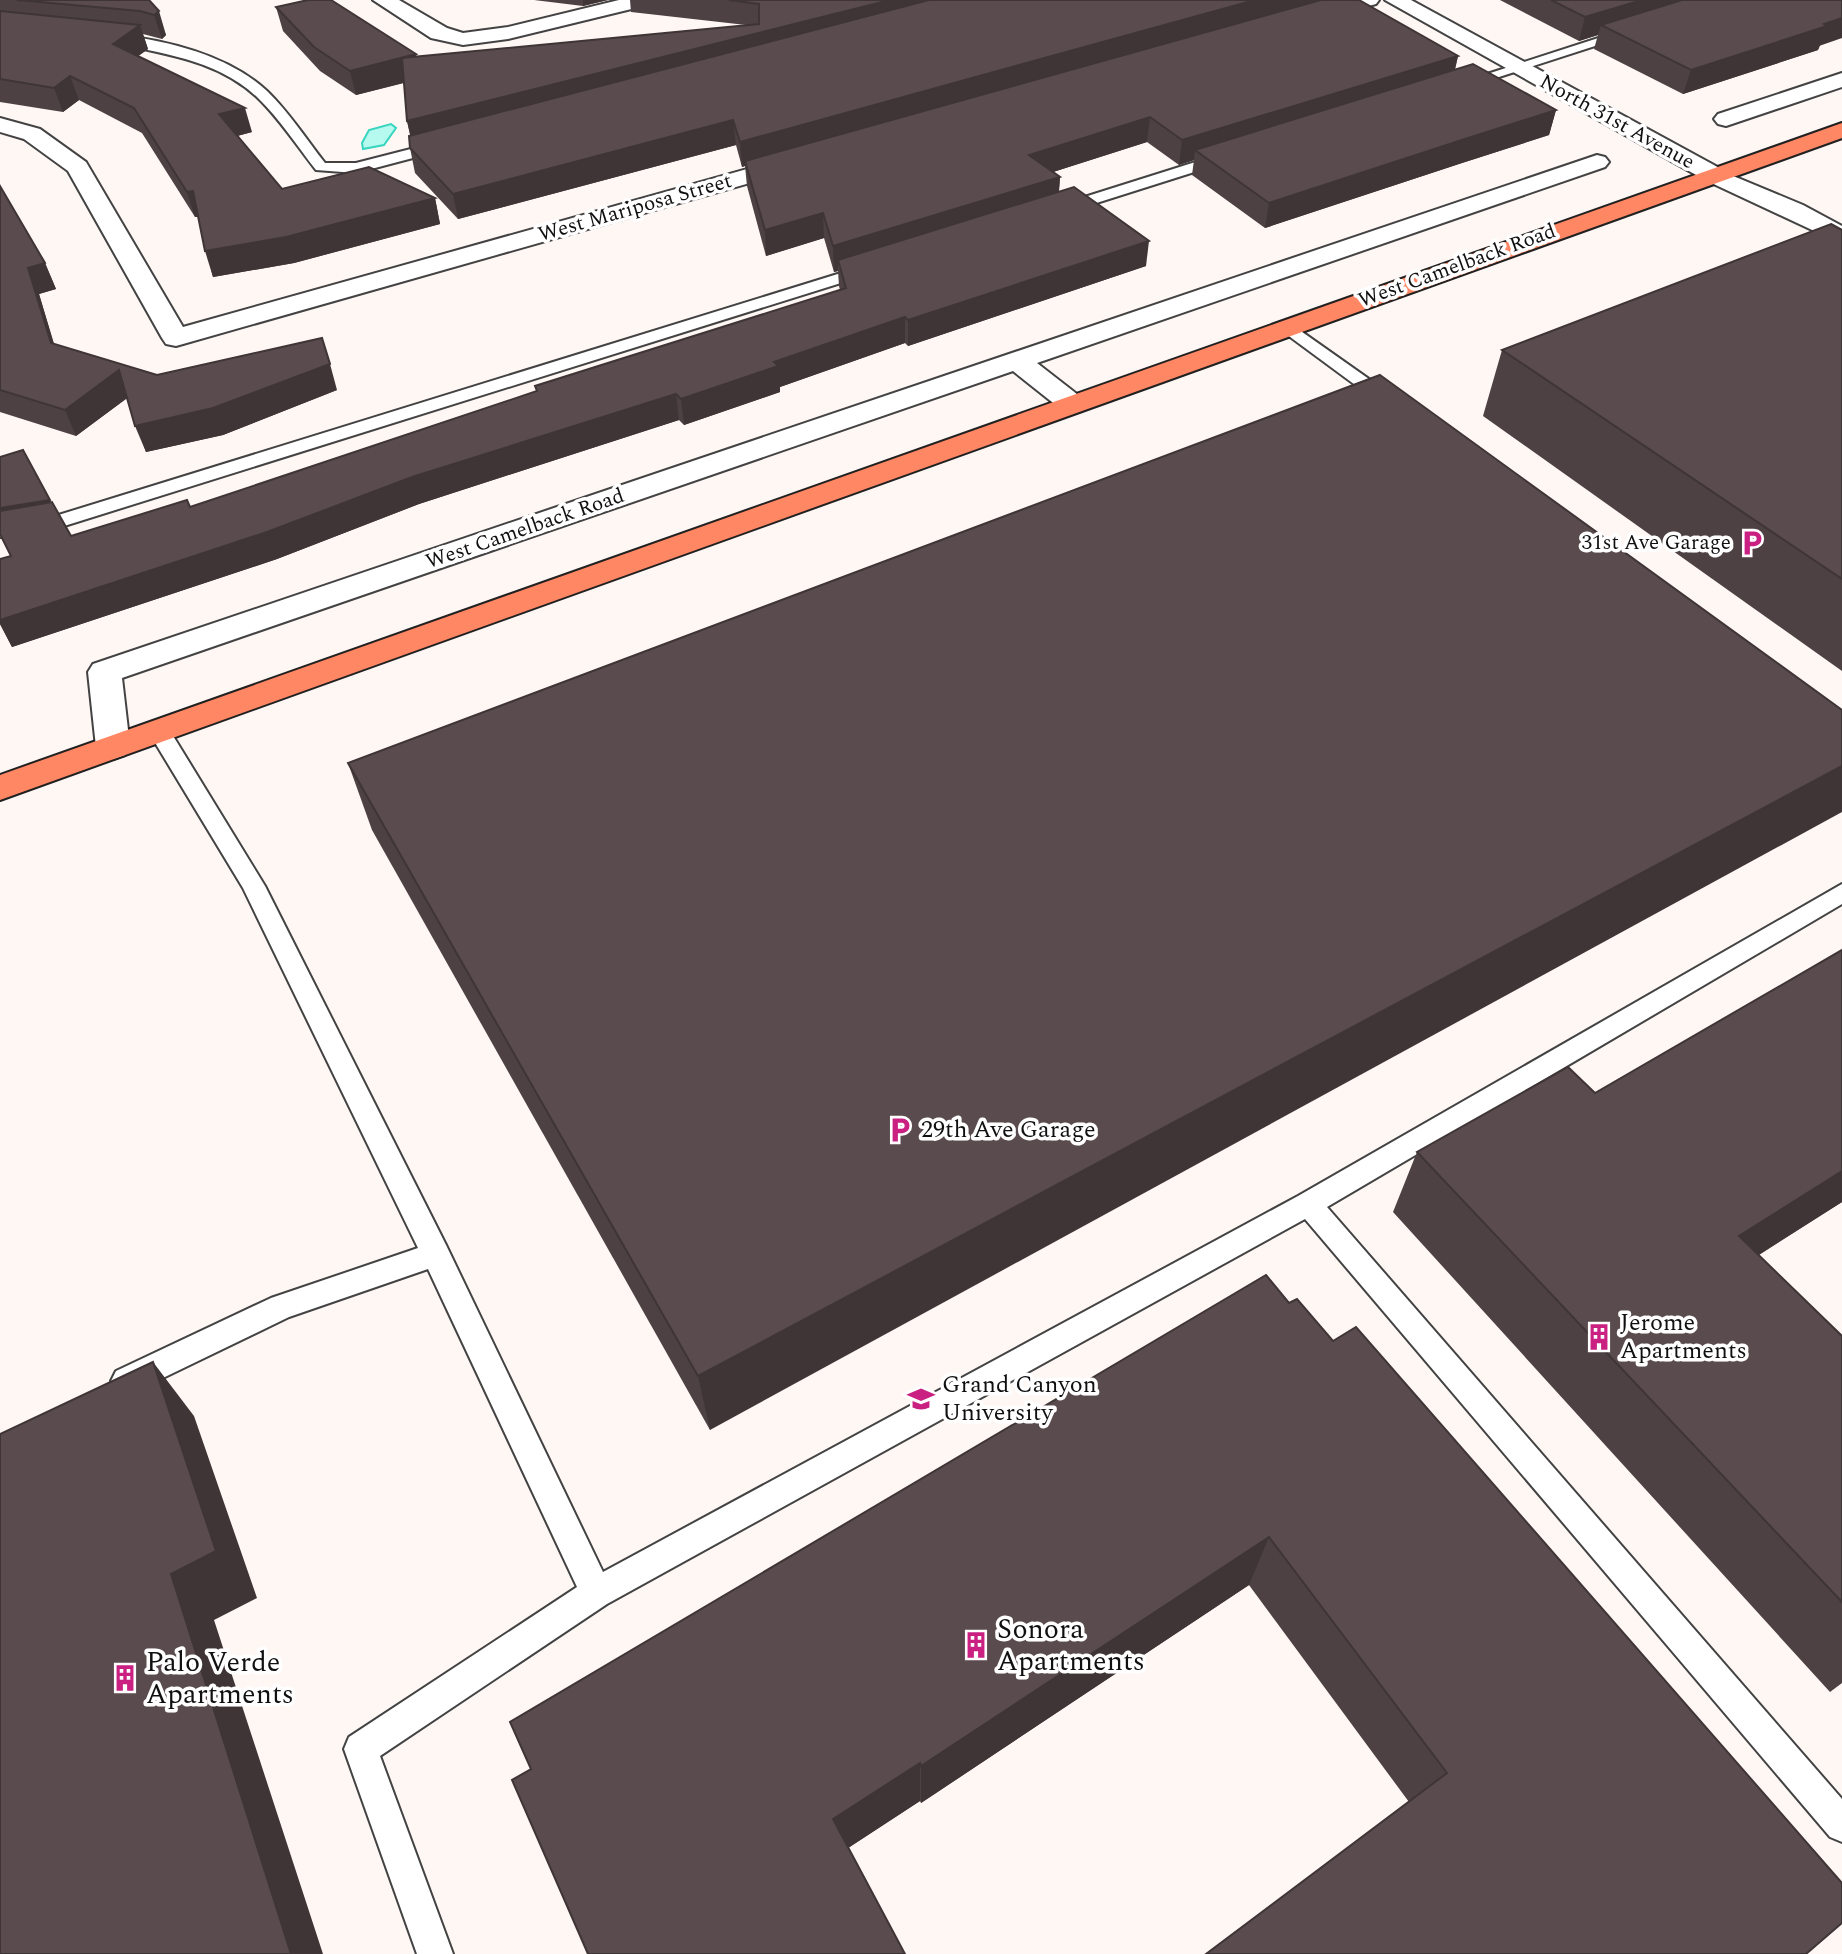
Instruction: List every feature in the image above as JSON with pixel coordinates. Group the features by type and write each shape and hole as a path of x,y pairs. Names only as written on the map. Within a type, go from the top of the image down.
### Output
{"main road":[{"name":"West Camelback Road","path":"0,788 1842,130"}],"street":[{"path":"383,0 415,16 439,33 463,39 508,33 645,0"},
{"path":"1290,22 1369,0"},
{"name":"North 31st Avenue","path":"1395,0 1714,175 1794,210 1842,236"},
{"path":"1726,119 1842,80"},
{"name":"West Mariposa Street","path":"0,125 32,134 78,167 176,338 820,155"},
{"name":"West Camelback Road","path":"113,747 105,671 1597,162"},
{"path":"1018,361 1072,404"}],"lane":[{"path":"1447,89 1644,28"},
{"path":"94,36 148,41 181,52 247,81 263,95 321,167 356,168 463,141"},
{"path":"1049,213 1235,155"},
{"path":"0,531 54,523 890,262"},
{"path":"1288,327 1401,410"},
{"path":"159,731 253,886 436,1254 596,1594"},
{"path":"435,1954 361,1749 596,1594 1308,1204 1842,893"},
{"path":"1308,1204 1842,1825"},
{"path":"98,1394 281,1307 436,1254"}],"water":[{"path":"391,124 396,128 384,145 363,149 362,143 369,130"}],"building":[{"path":"17,0 149,0 159,11 154,15 140,11"},
{"path":"308,0 331,0 416,54 350,71 314,47 276,7"},
{"path":"729,0 890,0 407,121 402,58 759,24 759,4"},
{"path":"929,0 1255,0 740,142 733,120 453,194 410,148 409,136"},
{"path":"1321,0 1359,0 1458,56 1182,140 1150,117 1029,155 1060,177 833,246 823,213 765,230 745,161"},
{"path":"1551,0 1642,0 1585,17"},
{"path":"1682,0 1842,0 1842,18 1824,24 1827,26 1691,70 1601,25"},
{"path":"0,11 140,25 113,44 245,108 219,114 282,189 369,167 435,198 286,237 205,251 193,191 187,192 134,108 70,76 54,88 0,79"},
{"path":"1473,64 1556,110 1269,203 1195,150"},
{"path":"0,186 45,263 28,268 51,343 157,375 322,338 330,364 213,408 135,426 119,370 65,410 0,390"},
{"path":"1074,187 1149,241 908,320 905,317 774,362 778,366 681,399 676,394 412,477 267,532 0,620 0,559 11,556 0,534 0,511 52,502 71,536 187,500 190,507 537,391 535,386 846,288 838,260"},
{"name":"31st Ave Garage","path":"1831,224 1842,230 1842,579 1502,350"},
{"name":"29th Ave Garage","path":"1380,375 1842,710 1842,766 698,1376 348,763"},
{"path":"23,450 50,500 0,508 0,457"},
{"name":"Jerome Apartments","path":"1842,950 1842,1171 1739,1236 1842,1336 1842,1602 1417,1152 1568,1067 1595,1093"},
{"name":"Sonora Apartments","path":"1266,1275 1289,1303 1297,1299 1333,1341 1356,1327 1842,1883 1842,1923 1806,1954 1206,1954 1447,1773 1269,1537 921,1766 920,1763 833,1819 905,1954 588,1954 512,1780 531,1769 510,1722"},
{"name":"Palo Verde Apartments","path":"153,1362 216,1551 171,1574 291,1954 0,1954 0,1434"}],"place":[{"name":"31st Ave Garage","path":"1752,543"},
{"name":"29th Ave Garage","path":"900,1130"},
{"name":"Jerome Apartments","path":"1599,1337"},
{"name":"Grand Canyon University","path":"921,1399"},
{"name":"Sonora Apartments","path":"976,1645"},
{"name":"Palo Verde Apartments","path":"125,1678"}]}
